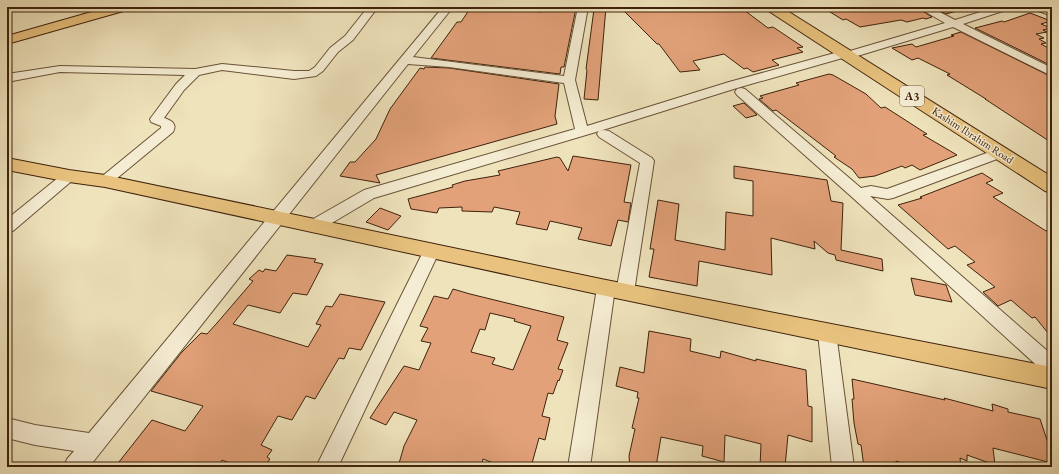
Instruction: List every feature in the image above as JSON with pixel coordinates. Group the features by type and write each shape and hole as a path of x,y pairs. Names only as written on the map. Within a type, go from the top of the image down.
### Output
{"highway":[{"name":"Kashim Ibrahim Road","path":"772,7 1052,174"},
{"name":"Kashim Ibrahim Road","path":"786,7 853,55 1052,186"}],"main road":[{"path":"7,40 123,7"},
{"path":"7,164 69,176 105,181 615,290 1052,378"}],"street":[{"path":"9,76 60,69 195,72 222,67 294,75 312,74 319,69 334,50 349,38 373,7"},
{"path":"75,467 448,7"},
{"path":"582,131 568,80 583,7"},
{"path":"922,7 1052,73"},
{"path":"332,214 359,208 741,92 953,22 1006,7"},
{"path":"1036,7 1052,13"},
{"path":"314,226 332,214 369,194 733,85 853,55"},
{"path":"405,60 448,64 568,80"},
{"path":"105,181 168,129 168,124 156,119 180,87 195,72"},
{"path":"741,92 1052,367"},
{"path":"579,467 615,290 647,161 604,134"},
{"path":"858,194 871,191 888,194 1000,153"},
{"path":"7,227 69,176"},
{"path":"327,467 432,250"},
{"path":"827,333 844,467"},
{"path":"7,428 35,435 93,444"}],"building":[{"path":"471,7 510,7 541,12 543,7 576,8 564,67 561,67 560,74 431,58 457,22 461,22"},
{"path":"595,7 606,7 598,100 584,99 586,69"},
{"path":"620,7 740,7 768,28 773,27 803,47 797,48 803,52 772,60 779,65 753,72 747,68 744,69 724,54 693,61 700,70 680,72 659,44 657,44"},
{"path":"822,7 916,7 932,17 907,22 901,20 860,27 846,19 843,20"},
{"path":"933,7 957,7 957,11 946,14"},
{"path":"1030,13 1051,21 1041,24 1051,28 1043,30 1047,32 1036,34 1044,38 1039,39 1046,43 1041,44 1052,50 1052,66 975,28 1002,21 1004,22"},
{"path":"961,32 1052,77 1052,143 947,75 950,74 918,58 912,60 892,48 912,44 916,47 954,36 951,35"},
{"path":"425,67 449,68 559,84 555,116 557,124 376,175 380,183 340,176 350,162 355,162 376,139 390,109 420,68 424,69"},
{"path":"829,74 866,94 881,108 885,107 927,134 923,135 957,155 920,170 912,165 905,168 902,166 875,176 859,178 852,169 834,157 836,156 776,110 773,111 759,99 763,98 760,96 799,85 796,83"},
{"path":"744,103 757,115 746,118 733,106"},
{"path":"573,156 631,165 624,202 631,203 628,222 618,220 611,246 578,239 582,228 550,221 547,230 516,224 520,212 494,207 492,212 462,211 462,207 439,208 437,213 411,209 408,199 453,187 452,185 465,181 500,175 498,171 557,157 560,158 568,171"},
{"path":"734,166 827,180 831,201 843,203 841,250 882,259 883,271 836,260 835,255 828,253 814,241 815,249 771,238 772,275 699,261 697,286 649,277 654,249 650,249 658,200 679,204 675,240 725,250 726,212 753,216 753,181 734,178"},
{"path":"982,173 993,180 986,183 1003,193 993,197 1046,231 1052,228 1052,338 1035,317 1032,318 1011,300 998,306 983,292 995,287 967,265 975,262 955,246 948,249 898,205 922,198 920,197"},
{"path":"380,208 401,216 388,230 366,222"},
{"path":"287,255 316,259 314,262 323,264 307,295 293,293 280,313 248,305 233,324 308,347 321,325 316,324 326,306 332,307 340,294 385,302 361,350 349,348 344,359 339,358 315,399 306,396 292,420 278,416 261,445 272,450 267,457 270,459 264,467 240,467 222,460 217,467 115,467 152,420 185,431 203,406 151,391 182,352 201,333 207,334 217,323 253,281 249,279 259,270 263,272 265,269 276,271"},
{"path":"911,278 946,285 952,302 915,295"},
{"path":"453,289 564,317 557,340 568,343 558,369 563,370 553,394 548,393 542,416 550,418 545,440 539,438 531,467 504,467 483,459 481,467 398,467 404,446 417,420 394,412 386,425 370,418 404,366 419,370 431,343 421,341 428,328 420,326 434,296 448,299","holes":["490,313 515,319 514,321 531,326 513,370 492,364 495,358 471,352 480,329 485,330"]},
{"path":"649,331 691,339 690,351 720,358 721,351 756,361 756,359 806,370 808,406 812,407 812,442 788,435 785,467 760,467 761,444 725,435 724,462 702,456 703,446 661,437 656,467 630,467 629,456 635,429 632,428 639,398 637,398 638,392 616,386 620,367 644,373"},
{"path":"852,379 945,400 944,398 993,411 992,404 1008,409 1008,412 1040,419 1048,443 1052,444 1052,463 993,448 995,465 967,455 967,461 960,458 961,467 914,467 896,461 897,467 864,467 861,445 858,444 854,423"}]}
